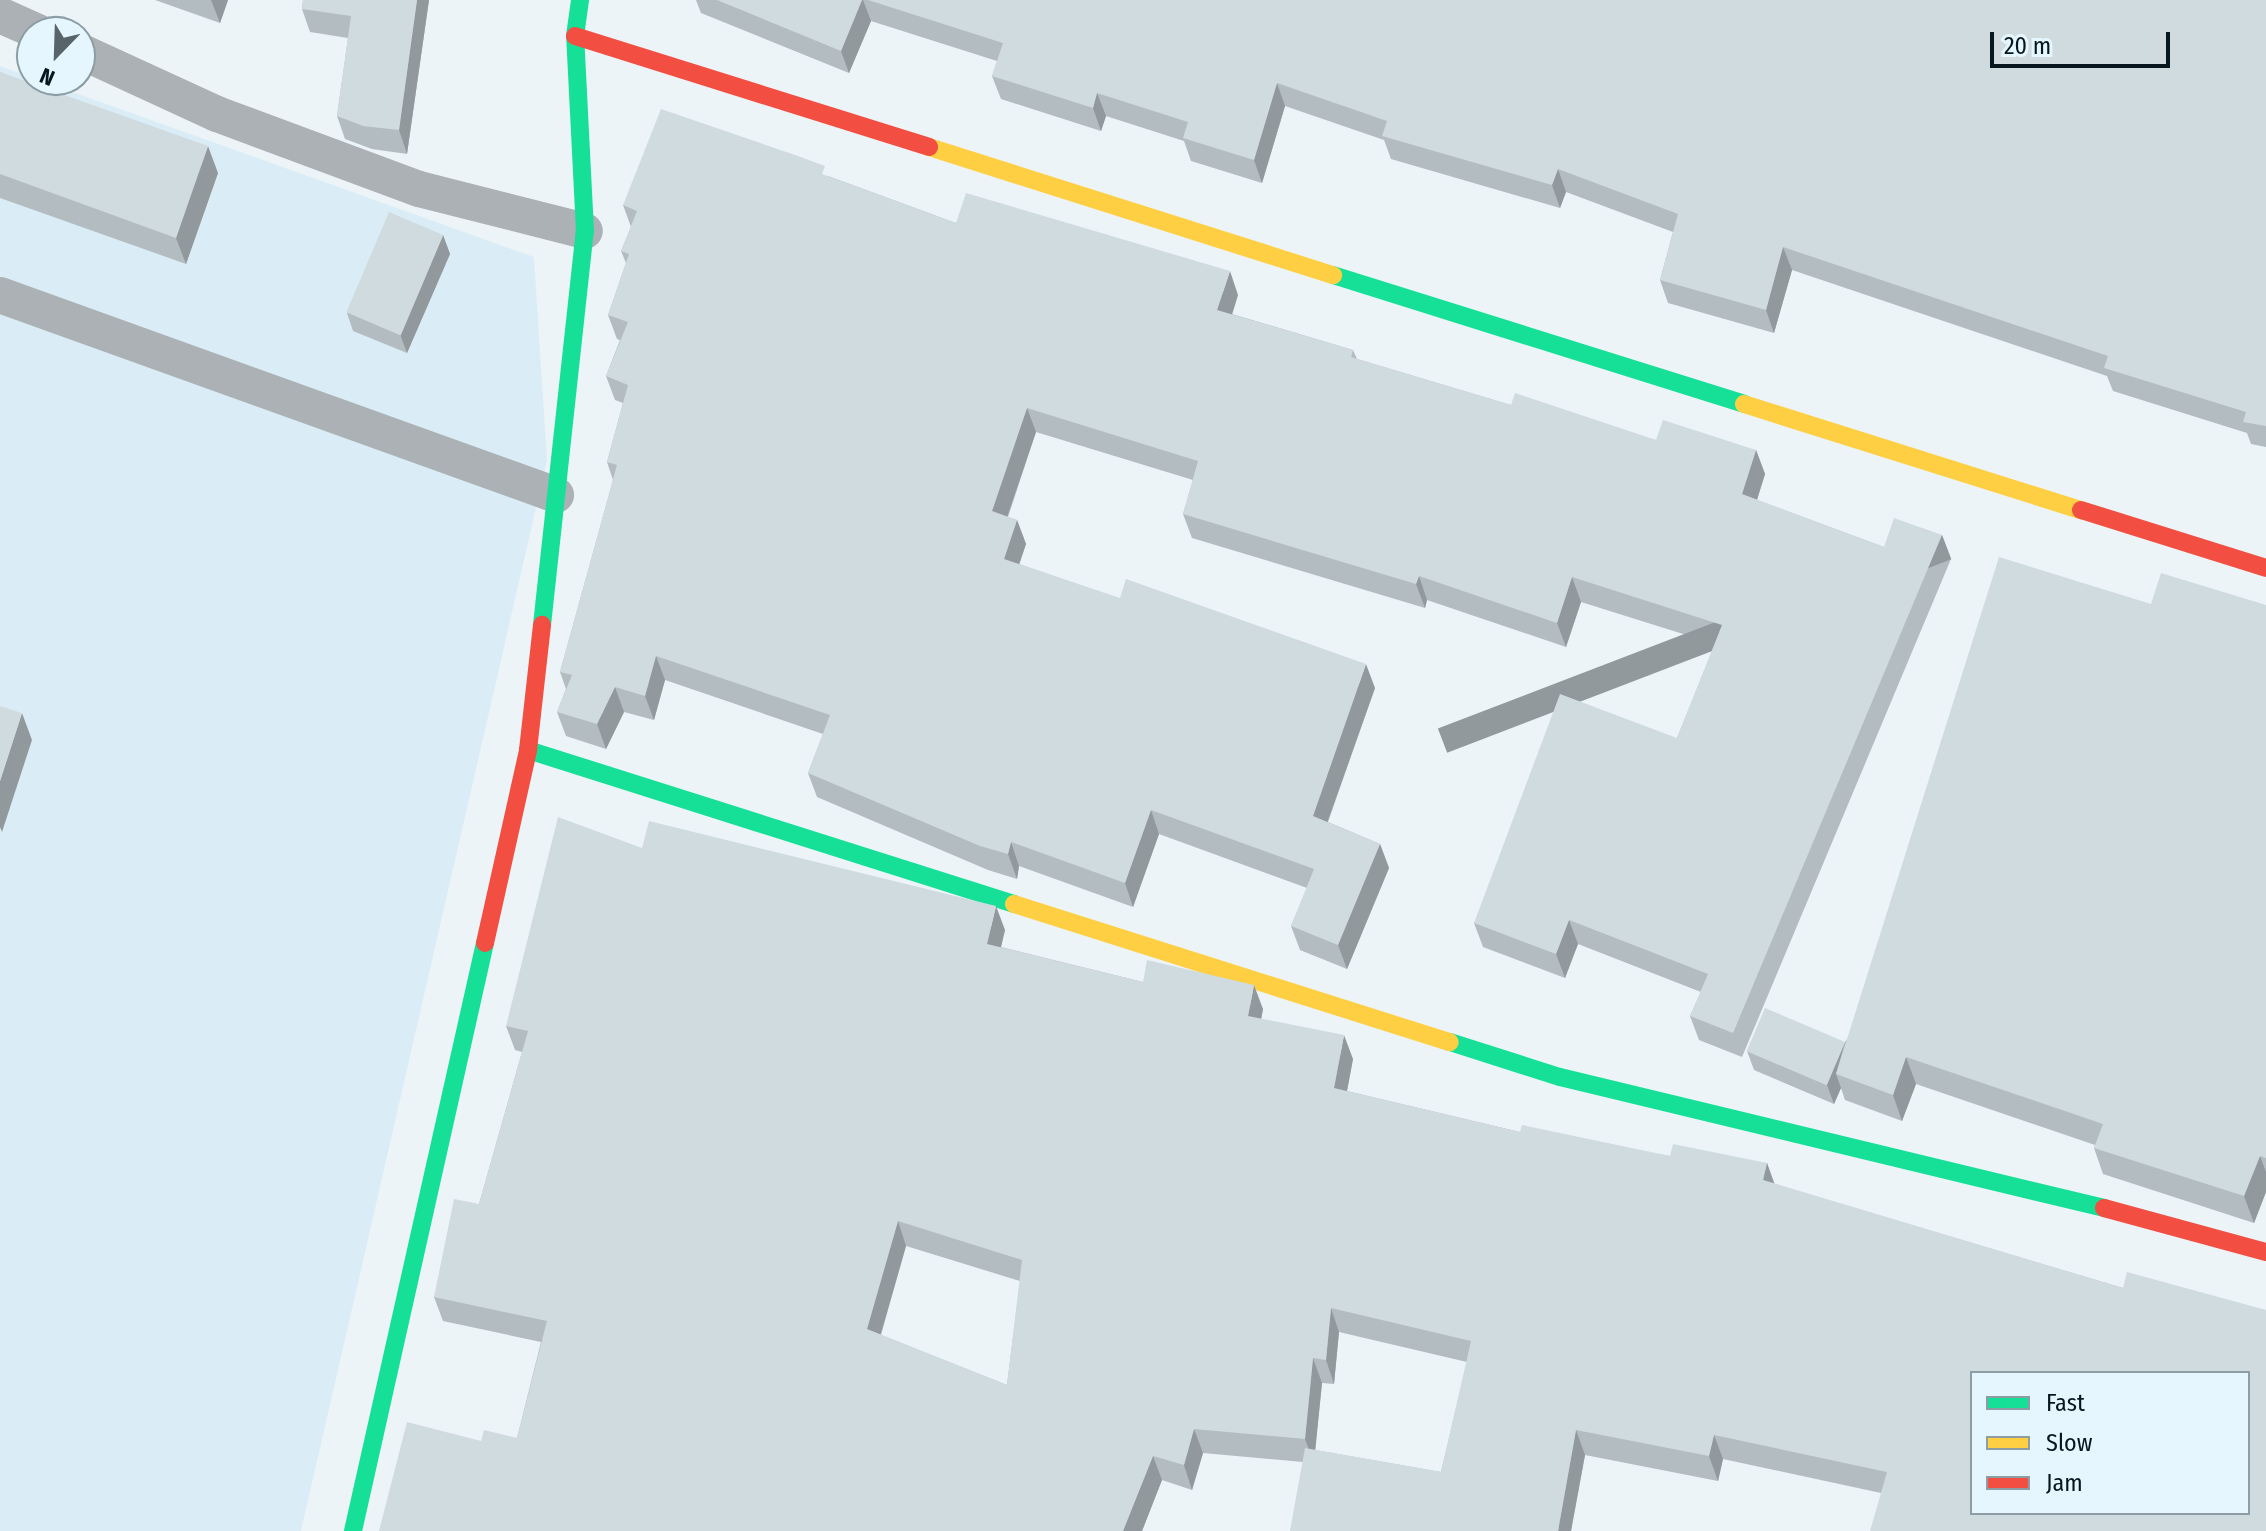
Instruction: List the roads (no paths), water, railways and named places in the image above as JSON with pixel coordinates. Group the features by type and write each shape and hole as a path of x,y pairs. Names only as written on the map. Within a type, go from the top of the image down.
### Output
{"street":[{"path":"353,1531 528,750 585,231 575,36 580,0"},
{"path":"575,36 2266,568"},
{"path":"528,750 1560,1077 2150,1219 2266,1252"}],"lane":[{"path":"96,58 217,114 419,189 585,231"},
{"path":"0,295 556,495"}]}
